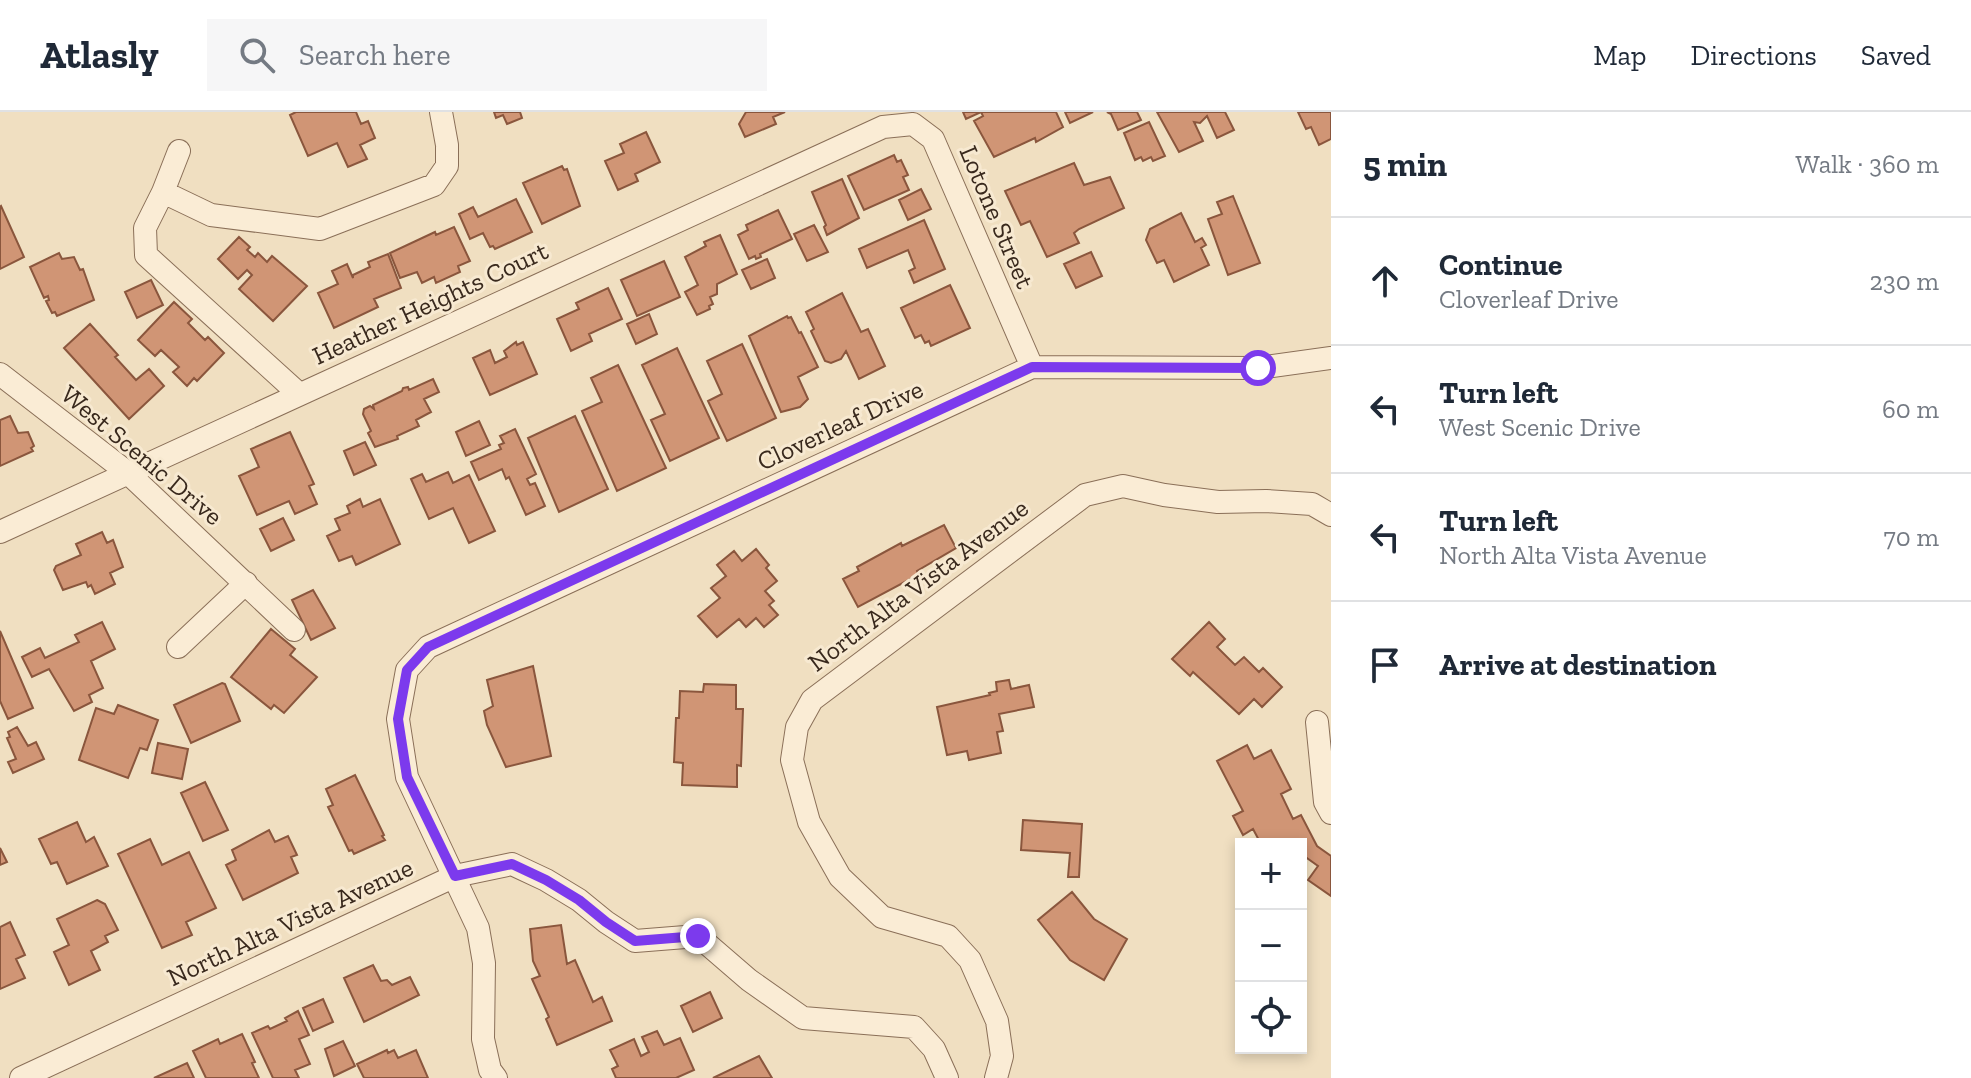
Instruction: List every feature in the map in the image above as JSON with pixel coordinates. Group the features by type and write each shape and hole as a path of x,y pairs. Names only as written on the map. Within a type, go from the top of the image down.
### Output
{"street":[{"path":"163,192 211,215 320,229 434,185 447,166 441,112"},
{"name":"Lotone Street","path":"883,127 913,124 933,139 1032,367"},
{"name":"Heather Heights Court","path":"0,532 883,127"},
{"path":"179,151 145,228 146,255 299,394"},
{"name":"Cloverleaf Drive","path":"455,876 407,777 398,719 407,670 428,647 1032,367 1258,368 1331,358"},
{"name":"West Scenic Drive","path":"0,374 128,473 294,630"},
{"name":"North Alta Vista Avenue","path":"996,1078 1002,1056 997,1021 970,960 948,936 882,917 840,877 809,822 792,760 797,727 812,700 1085,495 1123,486 1218,502 1312,504 1331,515"},
{"path":"178,647 246,583"},
{"path":"1317,722 1325,802 1331,813"},
{"name":"North Alta Vista Avenue","path":"21,1078 455,876 512,864 579,900 635,941 698,936 749,980 803,1018 914,1027 934,1049 947,1078"},
{"path":"455,876 478,928 484,963 483,1039 490,1070 496,1078"}],"building":[{"path":"296,112 356,112 361,124 368,121 375,138 360,145 367,159 348,167 337,143 308,156 290,115"},
{"path":"494,112 520,112 522,118 507,124 503,115 496,118"},
{"path":"746,112 785,112 773,117 776,124 745,137 739,124"},
{"path":"963,112 981,112 966,119"},
{"path":"981,112 1056,112 1063,127 1036,142 1035,138 994,157 974,121 983,116"},
{"path":"1065,112 1093,112 1070,123"},
{"path":"1107,112 1137,112 1141,120 1118,130"},
{"path":"1157,112 1225,112 1234,130 1217,138 1207,116 1200,123 1194,122 1203,141 1179,152"},
{"path":"1298,112 1331,112 1331,139 1319,145 1311,127 1306,129"},
{"path":"1149,122 1165,156 1153,161 1151,157 1143,161 1141,157 1135,160 1124,133"},
{"path":"646,132 660,162 635,174 638,181 618,190 605,161 624,153 620,144"},
{"path":"894,155 897,162 901,160 908,175 903,177 909,190 864,210 848,176"},
{"path":"1074,163 1084,185 1110,177 1124,208 1079,229 1074,233 1079,243 1047,257 1030,221 1021,225 1005,191"},
{"path":"562,166 564,170 567,169 580,206 542,224 523,183"},
{"path":"842,179 859,218 827,235 812,192"},
{"path":"921,189 931,209 908,220 899,200"},
{"path":"1233,196 1260,263 1228,275 1208,219 1222,214 1217,202"},
{"path":"516,199 532,232 495,249 490,247 483,233 470,239 459,214 473,207 478,217"},
{"path":"0,207 24,257 0,269"},
{"path":"778,210 792,239 760,254 761,257 749,259 738,235 748,230 746,225"},
{"path":"1181,213 1195,242 1202,238 1206,245 1201,248 1209,265 1174,282 1164,260 1157,263 1146,240 1150,229"},
{"path":"924,220 945,269 914,283 909,271 915,268 908,250 867,268 859,249"},
{"path":"814,225 828,252 807,261 794,234"},
{"path":"454,227 470,261 458,266 460,272 436,283 434,277 422,283 417,272 400,278 390,253 435,232 436,235"},
{"path":"720,235 737,274 717,284 717,294 710,297 713,304 709,306 710,309 697,315 685,292 698,285 685,257 706,246 704,242"},
{"path":"239,237 255,257 258,253 267,262 272,256 307,286 273,321 239,289 252,275 247,270 238,279 218,259"},
{"path":"1091,252 1102,276 1076,288 1064,264"},
{"path":"59,253 62,259 74,257 80,270 83,269 94,300 57,316 55,312 52,313 46,301 49,300 48,296 44,298 30,267"},
{"path":"388,254 401,288 374,299 378,307 334,328 318,293 338,284 332,271 347,264 353,278 353,275 370,267 368,262"},
{"path":"767,259 775,278 751,289 742,270"},
{"path":"664,261 680,297 637,316 621,280"},
{"path":"151,280 163,305 137,318 125,292"},
{"path":"950,285 970,328 931,346 929,341 925,343 921,335 915,338 901,308"},
{"path":"608,288 622,319 589,334 592,341 571,351 557,319 579,309 576,303"},
{"path":"842,293 861,332 868,329 885,366 859,379 846,351 841,359 831,363 825,361 806,312"},
{"path":"174,302 192,319 188,323 224,353 197,381 194,378 187,386 173,372 179,367 161,350 155,356 138,340"},
{"path":"649,314 657,334 636,344 627,324"},
{"path":"787,316 801,332 818,367 798,377 808,399 800,407 781,412 749,336"},
{"path":"90,324 136,380 149,369 164,386 129,419 64,348"},
{"path":"516,342 517,345 523,342 537,374 490,395 473,358 490,350 495,363 507,357 504,351"},
{"path":"742,344 776,418 727,441 708,401 722,394 707,361"},
{"path":"677,348 719,438 670,461 651,420 665,414 642,365"},
{"path":"618,365 666,468 617,491 582,411 602,402 591,378"},
{"path":"433,379 439,392 424,399 431,412 416,420 419,426 397,436 398,439 375,447 368,433 371,431 363,414 364,409 370,406 374,409 373,405 403,388 408,387 409,390"},
{"path":"10,416 18,433 28,432 33,451 0,466 0,420"},
{"path":"575,416 608,489 559,512 528,438"},
{"path":"479,421 490,445 466,456 456,432"},
{"path":"515,429 536,474 527,479 530,485 535,483 545,506 526,515 509,477 506,479 502,469 479,480 471,462 501,449 499,445 504,443 500,436"},
{"path":"290,432 314,484 309,486 317,504 295,514 289,501 257,515 239,476 259,467 251,449"},
{"path":"365,442 376,465 354,475 344,451"},
{"path":"448,472 453,483 469,475 495,531 469,543 453,508 429,519 411,479 422,474 426,482"},
{"path":"360,499 363,507 380,499 400,544 356,565 352,556 339,561 327,536 340,530 335,519 350,513 347,506"},
{"path":"283,518 294,540 271,551 260,529"},
{"path":"944,525 956,548 917,571 918,575 858,607 843,579 859,571 857,567 901,543 902,546"},
{"path":"102,532 107,543 113,540 123,567 110,573 115,584 95,594 86,582 63,590 54,570 56,566 81,555 76,544"},
{"path":"756,549 777,581 765,591 774,601 769,605 778,615 764,627 756,618 746,627 739,619 717,637 698,616 720,598 711,588 726,576 717,565 734,551 742,561"},
{"path":"313,590 335,628 311,640 292,600"},
{"path":"102,622 115,649 91,661 103,688 89,695 92,702 74,711 49,669 32,677 22,657 40,648 45,658 79,642 75,635"},
{"path":"1209,622 1225,639 1217,647 1235,665 1244,657 1259,672 1263,668 1282,687 1262,707 1254,699 1239,714 1193,672 1190,676 1172,659"},
{"path":"271,629 295,649 290,655 317,677 284,713 274,705 271,709 231,677"},
{"path":"0,631 33,708 8,719 0,701"},
{"path":"533,666 551,756 506,767 487,725 484,711 493,706 487,680"},
{"path":"1009,680 1011,689 1029,685 1034,707 999,714 1003,731 997,732 1001,753 969,760 967,751 947,755 937,707 990,695 997,691 996,682"},
{"path":"222,683 240,721 191,743 174,705"},
{"path":"704,684 736,685 736,709 743,709 737,787 682,785 683,763 674,762 680,691 703,692"},
{"path":"118,705 158,720 147,750 140,748 128,778 79,760 96,708 114,714"},
{"path":"17,727 28,746 36,742 44,759 13,773 8,762 16,759 7,738 10,737 8,732"},
{"path":"158,743 188,749 182,779 152,773"},
{"path":"1247,745 1254,759 1271,750 1291,789 1281,794 1293,819 1301,815 1317,846 1331,856 1331,896 1308,880 1318,866 1307,858 1307,838 1258,838 1253,829 1243,835 1233,816 1243,811 1217,761"},
{"path":"355,775 385,840 354,854 352,850 349,851 328,807 333,805 326,789"},
{"path":"205,782 228,830 203,841 181,793"},
{"path":"1023,820 1082,824 1079,877 1068,877 1070,853 1021,850"},
{"path":"77,822 86,842 94,837 108,866 67,884 57,862 51,864 39,839"},
{"path":"269,830 275,842 288,836 297,855 291,857 298,873 243,900 226,865 236,860 232,850"},
{"path":"150,839 162,865 189,852 216,908 186,922 192,935 162,948 118,854"},
{"path":"0,848 7,862 0,865"},
{"path":"1072,892 1094,919 1127,939 1104,980 1070,960 1038,920"},
{"path":"97,900 105,904 118,930 105,936 108,942 91,951 100,970 69,985 54,952 69,945 57,919"},
{"path":"10,922 25,955 16,959 25,978 0,989 0,927"},
{"path":"561,925 567,964 575,960 593,1002 602,997 612,1021 557,1045 546,1019 549,1017 532,979 540,976 533,961 530,929"},
{"path":"373,965 381,981 387,980 392,985 410,977 419,995 364,1022 344,978"},
{"path":"710,992 722,1018 693,1032 681,1006"},
{"path":"323,999 333,1022 313,1031 303,1008"},
{"path":"298,1011 309,1035 299,1039 310,1064 295,1070 299,1078 273,1078 252,1033 287,1021 285,1018"},
{"path":"657,1031 664,1045 680,1038 694,1070 676,1078 616,1078 612,1069 618,1066 610,1050 634,1039 641,1056 649,1052 642,1037"},
{"path":"242,1034 259,1078 206,1078 193,1051 218,1039 220,1044"},
{"path":"343,1041 355,1066 334,1076 325,1049"},
{"path":"387,1050 388,1053 394,1050 398,1058 416,1050 428,1078 364,1078 357,1064"},
{"path":"759,1056 772,1078 713,1078"},
{"path":"187,1063 194,1078 154,1078"}],"route":[{"path":"698,936 635,941 579,900 512,864 455,876 407,777 398,719 407,670 428,647 1032,367 1258,368"}]}
